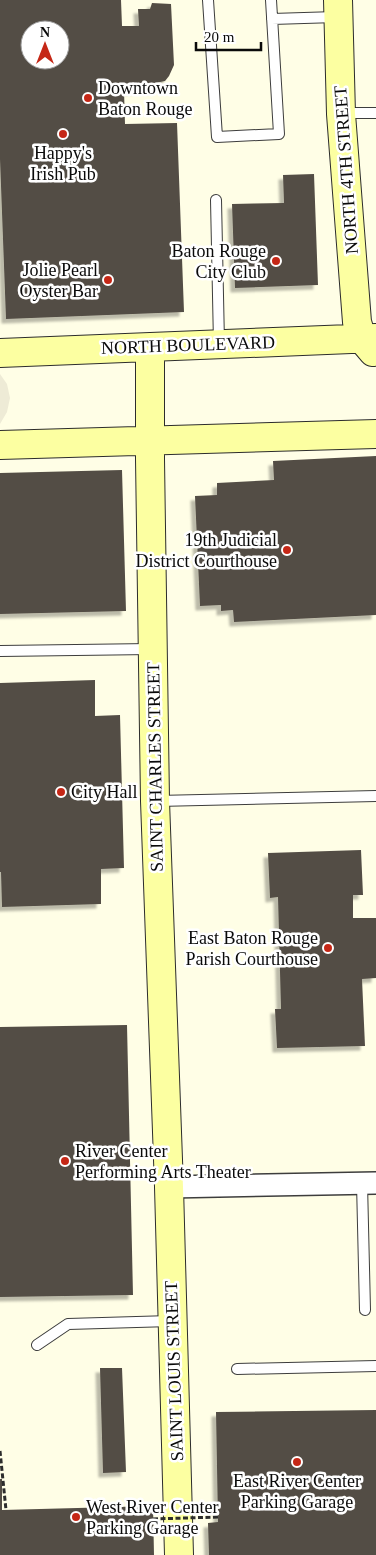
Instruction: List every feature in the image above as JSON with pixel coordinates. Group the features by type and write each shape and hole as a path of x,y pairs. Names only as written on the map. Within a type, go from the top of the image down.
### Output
{"street":[{"name":"NORTH 4TH STREET","path":"338,9 341,114 357,322 371,344"},
{"name":"NORTH BOULEVARD","path":"0,352 219,344 371,344"},
{"name":"SAINT CHARLES STREET","path":"150,347 155,801 169,1187"},
{"path":"0,445 376,434"},
{"path":"169,1187 369,1183"},
{"name":"SAINT LOUIS STREET","path":"169,1187 179,1555"}],"lane":[{"path":"208,0 216,137 279,134 271,0"},
{"path":"272,19 338,9"},
{"path":"341,114 376,113"},
{"path":"216,200 219,344"},
{"path":"0,651 153,649"},
{"path":"155,801 376,796"},
{"path":"365,1310 369,1183"},
{"path":"36,1345 68,1324 172,1321"},
{"path":"237,1370 376,1366"}],"path":[{"path":"0,1451 6,1510"},
{"path":"153,1519 218,1517"}],"shaded area":[{"path":"0,374 7,384 10,398 7,412 0,424"}],"building":[{"path":"0,0 121,0 122,26 139,26 138,9 150,9 152,3 171,4 174,65 165,81 155,83 156,89 124,91 125,124 177,123 184,312 6,319 0,159"},
{"path":"314,174 318,285 235,288 232,204 284,203 283,175"},
{"name":"19th Judicial District Courthouse","path":"376,456 376,615 234,622 233,610 221,611 221,605 200,606 195,496 217,495 217,483 274,480 273,461"},
{"path":"122,470 126,611 0,614 0,473"},
{"name":"City Hall","path":"95,680 95,716 120,715 124,868 101,869 101,904 2,907 0,872 0,683"},
{"name":"East Baton Rouge Parish Courthouse","path":"361,850 363,895 353,895 353,918 376,918 376,978 362,979 365,1046 277,1048 275,1009 281,1009 278,897 270,898 268,853"},
{"name":"River Center Performing Arts Theater","path":"127,1025 133,1295 0,1297 0,1027"},
{"path":"100,1368 122,1368 126,1472 103,1473"},
{"name":"East River Center Parking Garage","path":"376,1410 376,1555 209,1555 208,1523 218,1522 216,1412"},
{"name":"West River Center Parking Garage","path":"0,1479 2,1479 2,1510 153,1506 154,1555 0,1555"}],"place":[{"name":"Downtown Baton Rouge","path":"88,98"},
{"name":"Happy's Irish Pub","path":"63,134"},
{"name":"Baton Rouge City Club","path":"276,261"},
{"name":"Jolie Pearl Oyster Bar","path":"108,280"},
{"name":"19th Judicial District Courthouse","path":"287,550"},
{"name":"City Hall","path":"61,792"},
{"name":"East Baton Rouge Parish Courthouse","path":"328,948"},
{"name":"River Center Performing Arts Theater","path":"65,1161"},
{"name":"East River Center Parking Garage","path":"297,1462"},
{"name":"West River Center Parking Garage","path":"76,1517"}]}
